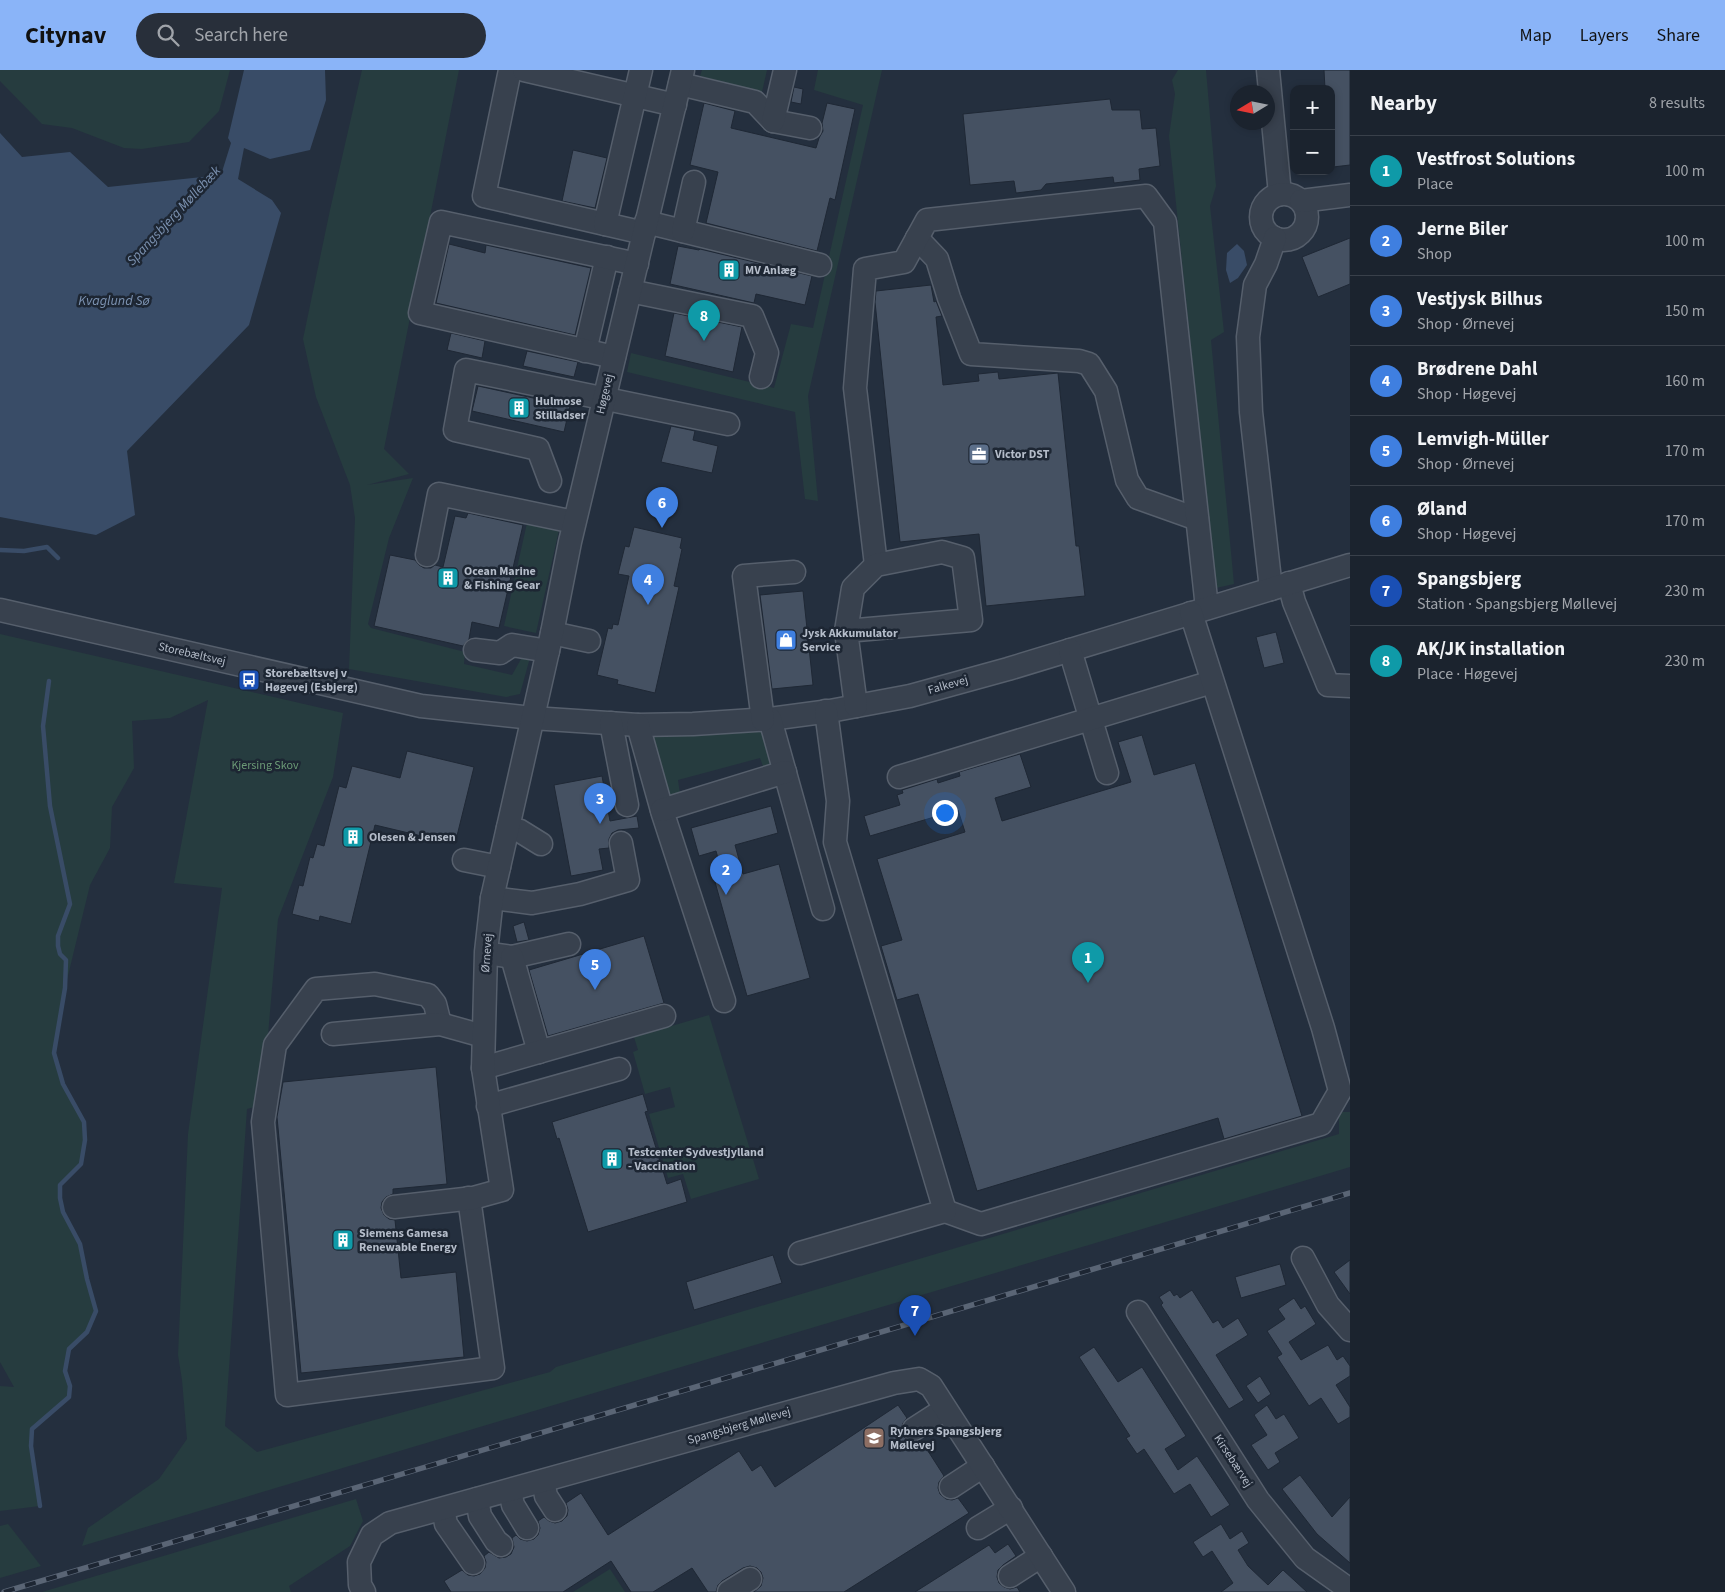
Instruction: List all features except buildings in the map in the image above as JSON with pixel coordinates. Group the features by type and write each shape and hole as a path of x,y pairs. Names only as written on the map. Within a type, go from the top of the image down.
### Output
{"street":[{"path":"510,70 484,196 605,224 683,231 820,265"},
{"path":"524,70 635,96 679,86 755,102 773,120 810,128"},
{"path":"605,224 641,70"},
{"path":"773,120 785,70"},
{"path":"1268,70 1280,194"},
{"name":"Høgevej","path":"532,718 550,642 574,522 679,86"},
{"path":"683,231 694,182"},
{"path":"1280,194 1288,194 1295,197 1306,208 1307,223 1303,230 1291,239 1276,238 1264,228 1262,214 1268,201 1280,194"},
{"path":"1302,202 1350,195"},
{"path":"800,1253 945,1211 981,1224 1321,1124 1340,1091 1320,1018 1212,682 1199,611 1198,519 1165,222 1146,196 927,220 904,262 865,269 855,388 876,565"},
{"path":"614,357 420,313 441,222 636,264"},
{"path":"917,238 937,259 949,298 971,354 1079,361 1089,364 1106,391 1127,480 1138,498 1198,519"},
{"path":"1276,238 1255,285 1248,338 1251,412 1280,586 1294,602 1328,685 1349,688"},
{"path":"585,351 607,257"},
{"path":"630,291 752,316 767,353 761,377"},
{"path":"550,481 538,449 454,430 466,370 728,424"},
{"path":"427,555 439,494 574,522"},
{"path":"846,631 971,620 964,558 942,552 876,565 853,588 846,631 856,706"},
{"name":"Falkevej","path":"532,718 638,725 693,724 767,719 910,696 1070,650 1350,564"},
{"path":"794,572 744,576 767,719 785,772 823,909"},
{"name":"Storebæltsvej","path":"0,610 421,706 532,718"},
{"path":"475,650 500,654 512,645 588,641"},
{"path":"1070,650 1107,774"},
{"path":"899,777 1212,682"},
{"path":"826,711 838,801 835,842 945,1211"},
{"name":"Ørnevej","path":"469,1198 502,1190 482,1068 486,952 492,898 532,718"},
{"path":"611,723 627,805"},
{"path":"638,725 662,810 724,1002"},
{"path":"662,810 785,772"},
{"path":"508,828 520,831 542,844"},
{"path":"492,898 532,904 580,894 628,880 621,843"},
{"path":"464,860 499,867"},
{"path":"486,952 512,957 569,944"},
{"path":"512,957 539,1052"},
{"path":"394,1207 469,1198 493,1368 287,1395 263,1122 275,1045 316,989 374,984 428,994 435,1004 440,1024"},
{"path":"482,1068 664,1016"},
{"path":"333,1034 440,1024 483,1036"},
{"path":"488,1106 619,1069"},
{"path":"1303,1258 1328,1305 1350,1330"},
{"name":"Kirsebærvej","path":"1138,1312 1258,1500 1305,1558 1350,1590"},
{"name":"Spangsbjerg Møllevej","path":"364,1592 360,1585 359,1562 372,1536 390,1523 910,1379 919,1379 930,1386 1064,1592"},
{"path":"914,1429 945,1408"},
{"path":"951,1486 983,1466"},
{"path":"543,1481 546,1496 555,1510"},
{"path":"510,1490 513,1505 527,1528"},
{"path":"477,1499 480,1516 496,1541 501,1544"},
{"path":"978,1528 1010,1508"},
{"path":"443,1509 446,1524 473,1563"},
{"path":"1010,1576 1041,1556"},
{"path":"728,1592 750,1579"}],"green space":[{"path":"0,70 230,70 219,111 189,142 142,149 124,148 72,128 42,124 0,81"},
{"path":"362,70 459,70 384,449 409,474 367,485 413,478 389,538 368,624 371,628 465,652 464,664 512,675 525,652 531,654 520,694 506,697 349,669 355,518 350,485 316,397 303,339"},
{"path":"702,70 767,70 762,92 700,76"},
{"path":"818,70 882,70 808,396 818,501 805,499 795,412 627,372 631,353 774,388 791,324 813,328 863,105 814,90"},
{"path":"1178,70 1206,70 1216,186 1210,206 1224,332 1211,340 1234,584 1216,588 1169,136 1175,94 1172,80"},
{"path":"527,523 559,530 536,633 504,626"},
{"name":"Kjersing Skov","path":"0,634 343,713 333,777 278,919 262,1105 247,1109 225,1426 257,1452 550,1372 556,1367 1339,1134 1339,1112 1350,1112 1350,1167 82,1546 88,1528 159,1479 187,1439 178,1355 188,1134 222,888 174,883 208,700 170,718 132,721 134,768 112,807 110,848 90,885 65,988 54,1053 63,1084 84,1122 85,1140 81,1164 60,1185 60,1198 63,1212 80,1244 96,1311 87,1332 69,1349 65,1371 70,1386 69,1397 32,1429 31,1446 40,1506 0,1511 0,1386 14,1387 0,1362"},
{"path":"758,730 762,732 775,762 764,769 760,758 678,780 680,794 669,798 649,744 654,737"},
{"path":"709,1015 759,1179 691,1199 683,1174 668,1178 649,1114 675,1107 670,1087 645,1094 633,1052 638,1050 634,1037"},
{"path":"356,1499 363,1521 350,1546 289,1586 291,1592 42,1592"},
{"path":"8,1524 41,1566 0,1578 0,1526"},
{"path":"610,1569 625,1592 573,1592"}],"water":[{"name":"Kvaglund Sø","path":"244,70 325,70 326,100 310,150 270,159 244,148 238,179 272,200 281,213 249,325 127,451 135,515 96,535 0,517 0,133 22,157 70,152 108,187 221,175 231,143 228,138"},
{"path":"1237,244 1244,251 1247,265 1238,278 1230,283 1226,270 1227,253"}],"waterway":[{"name":"Spangsbjerg Møllebæk","path":"0,550 24,551 47,547 58,558"},
{"name":"Spangsbjerg Møllebæk","path":"40,1506 31,1446 32,1429 69,1397 70,1386 65,1371 69,1349 87,1332 96,1311 80,1244 63,1212 60,1198 60,1185 81,1164 85,1140 84,1122 63,1084 54,1053 65,988 66,960 60,954 58,936 70,904 50,806 43,726 49,681"}],"railway":[{"path":"4,1592 1350,1193"}],"place":[{"name":"MV Anlæg","path":"729,270"},
{"name":"AK/JK installation","path":"704,341"},
{"name":"Hulmose Stilladser","path":"519,408"},
{"name":"Victor DST","path":"979,454"},
{"name":"Øland","path":"662,528"},
{"name":"Ocean Marine & Fishing Gear","path":"448,578"},
{"name":"Brødrene Dahl","path":"648,605"},
{"name":"Jysk Akkumulator Service","path":"786,640"},
{"name":"Storebæltsvej v Høgevej (Esbjerg)","path":"249,680"},
{"name":"Vestjysk Bilhus","path":"600,824"},
{"name":"Olesen & Jensen","path":"353,837"},
{"name":"Jerne Biler","path":"726,895"},
{"name":"Vestfrost Solutions","path":"1088,983"},
{"name":"Lemvigh-Müller","path":"595,990"},
{"name":"Testcenter Sydvestjylland - Vaccination","path":"612,1159"},
{"name":"Siemens Gamesa Renewable Energy","path":"343,1240"},
{"name":"Spangsbjerg","path":"915,1336"},
{"name":"Rybners Spangsbjerg Møllevej","path":"874,1438"}]}
